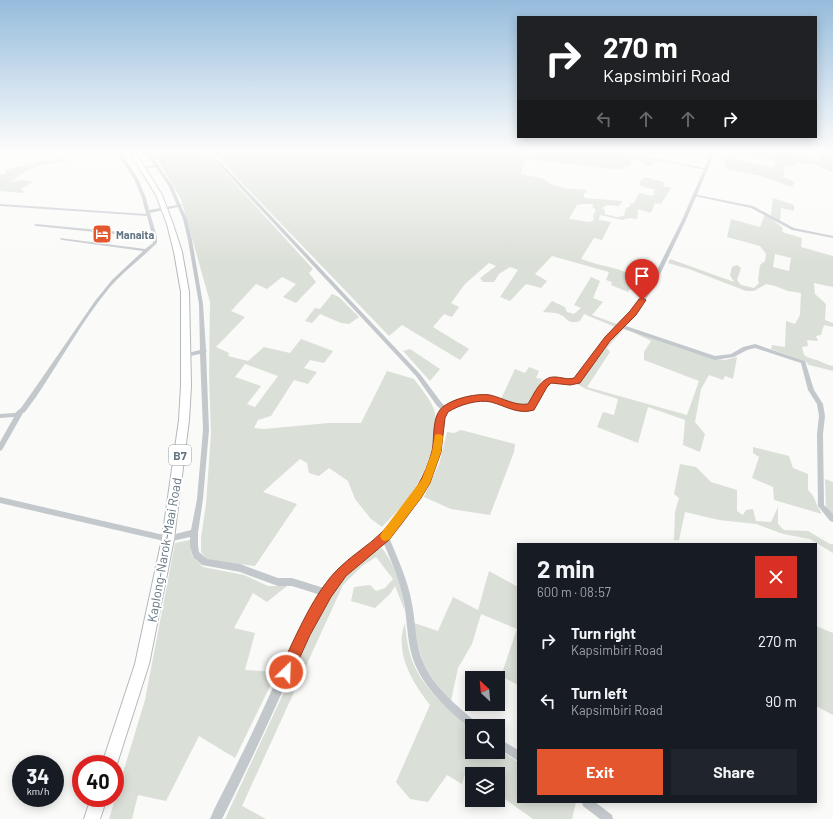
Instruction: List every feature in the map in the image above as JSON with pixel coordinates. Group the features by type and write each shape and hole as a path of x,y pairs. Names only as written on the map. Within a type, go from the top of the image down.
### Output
{"highway":[{"name":"Kaplong-Narok-Maai Road","path":"113,755 142,664 168,539 184,420 186,355 185,292 178,252 164,208 155,188"},
{"path":"92,819 96,807"}],"street":[{"path":"0,448 20,413 28,404 101,297 123,271 145,250 155,243 155,237 140,188"},
{"path":"172,188 185,219 201,304 206,430 200,499 194,533 196,554 205,562 240,568 278,582 292,582 327,592"},
{"path":"243,188 418,375 438,404 445,409"},
{"path":"216,819 253,744 305,630 327,592 342,572 385,537 417,495 426,480 436,452 440,418 445,409 451,405 464,401 482,398 491,399 521,409 531,407 548,381 553,380 570,382 577,380 607,339 633,313 651,288 698,188"},
{"path":"694,196 752,207 793,229 833,237"},
{"path":"0,205 148,214 164,208 180,205"},
{"path":"36,225 155,237"},
{"path":"62,239 145,250"},
{"path":"178,252 191,249"},
{"path":"620,326 715,358 732,356 745,348 754,346 803,362 811,390 820,404 822,416 820,434 821,506 833,519"},
{"path":"186,355 204,351"},
{"path":"0,416 20,413"},
{"path":"0,500 168,539 194,533"},
{"path":"385,537 404,589 410,616 410,628 421,667 433,686 448,703 466,719"},
{"path":"505,748 517,755"},
{"path":"588,803 608,819"}],"shaded area":[{"path":"0,188 22,188 21,189 25,193 0,191"},
{"path":"175,188 239,188 313,269 309,273 316,282 296,303 283,297 296,284 282,277 267,289 256,284 231,311 245,317 216,347 229,353 228,356 248,361 264,347 290,353 301,339 333,351 324,363 310,360 304,368 317,372 308,384 294,380 271,416 258,420 254,428 264,429 329,423 361,423 387,371 414,379 429,400 434,409 436,422 433,444 426,466 408,498 382,527 371,519 355,499 348,481 329,468 319,476 309,473 307,463 300,459 263,492 297,504 255,566 207,560 201,552 211,434 209,375 210,302 181,199","holes":["245,364 278,376 255,407 247,404 261,386 235,377"]},
{"path":"247,188 566,188 587,190 583,196 585,198 623,201 619,206 607,205 602,208 605,210 605,214 617,217 624,216 626,208 631,206 629,204 634,203 639,193 653,196 655,190 649,188 671,188 661,204 655,203 651,213 638,209 637,219 630,218 622,220 600,215 599,220 611,222 602,240 594,238 581,259 620,270 638,279 649,281 647,288 642,294 630,289 628,292 611,285 612,282 606,280 609,272 552,256 535,274 547,281 541,288 526,284 510,301 500,297 518,270 510,267 499,274 494,282 483,282 480,278 496,266 489,263 465,284 451,303 459,307 452,317 444,314 433,327 469,349 460,360 402,325 389,336","holes":["594,204 592,207 596,210 593,215 594,220 590,222 569,219 577,205"]},
{"path":"773,198 794,205 794,211 781,208 780,221 771,215"},
{"path":"765,214 783,228 782,232 802,238 801,247 833,256 833,287 814,283 815,294 826,304 825,320 833,323 833,327 824,325 821,335 816,336 818,341 807,340 808,346 802,347 804,355 833,366 833,371 809,365 805,361 771,349 772,345 785,347 786,321 795,324 800,315 801,293 788,291 766,284 754,291 746,291 689,269 668,263 670,259 734,282 730,275 732,267 737,265 741,268 737,280 741,285 754,288 759,283 760,265 765,261 766,254 760,246 727,237 731,219 760,227","holes":["775,254 791,258 789,271 773,267"]},
{"path":"591,277 600,281 593,298 603,302 592,315 617,324 615,327 584,314 580,321 570,322 557,313 543,312 552,301 565,307 567,312 574,314 581,308 574,305"},
{"path":"332,294 339,297 359,317 349,324 341,323 320,314 312,323 305,321 315,308 320,309"},
{"path":"621,328 624,329 607,348 610,352 587,387 687,415 699,381 644,360 644,352 651,341 628,330 715,359 725,360 737,357 733,379 725,376 723,380 709,375 701,389 695,422 705,434 700,452 683,445 685,420 648,407 638,443 597,427 603,412 614,415 618,399 586,389 577,384"},
{"path":"410,349 440,369 430,381 403,351"},
{"path":"529,367 539,371 536,378 542,379 529,405 523,406 501,399 515,369 525,373"},
{"path":"461,430 515,444 514,452 490,515 451,509 424,497 439,464 447,432 454,433"},
{"path":"753,447 789,456 793,468 808,474 808,490 813,496 822,514 774,500 773,487 752,478 759,457 753,453"},
{"path":"680,464 696,467 711,482 737,490 737,511 743,515 746,510 753,509 756,521 771,522 778,507 778,524 784,530 808,531 830,544 833,544 833,553 810,539 783,534 756,524 719,520 685,512 679,540 674,540 675,512 679,498 674,494"},
{"path":"825,479 833,482 833,517 826,508"},
{"path":"190,540 192,556 203,567 244,575 268,586 287,586 267,602 253,593 234,628 255,633 245,670 277,672 235,758 199,736 166,801 138,795 132,819 109,819 113,807 124,807 124,769 145,700 175,543"},
{"path":"382,548 391,562 398,578 405,611 395,586 390,594 375,608 351,601 354,587 370,585 376,591 385,588 393,579 376,557 362,566 343,585 242,806 266,819 225,819 330,593 347,573 360,561 374,551"},
{"path":"489,571 517,586 517,629 481,614 472,644 458,668 451,701 435,682 421,657 414,623 438,631 453,597 478,610"},
{"path":"405,623 408,646 414,666 427,687 465,725 465,759 505,759 505,754 517,761 517,803 576,803 572,819 533,819 505,799 505,767 465,767 465,774 462,784 447,775 428,802 410,799 396,782 430,705 411,677 403,656 402,634"},
{"path":"817,626 833,633 833,715 817,707"},
{"path":"517,629 517,684 505,678 505,671 503,671"}],"slow traffic":[{"path":"385,536 417,495 426,480 436,452 438,437"}],"place":[{"name":"Manaita","path":"102,234"}],"route":[{"path":"286,672 305,630 327,592 342,572 385,537 417,495 426,480 436,452 442,412 451,405 482,398 491,399 521,409 531,407 548,381 574,382 577,380 607,339 633,313 642,300"}]}
